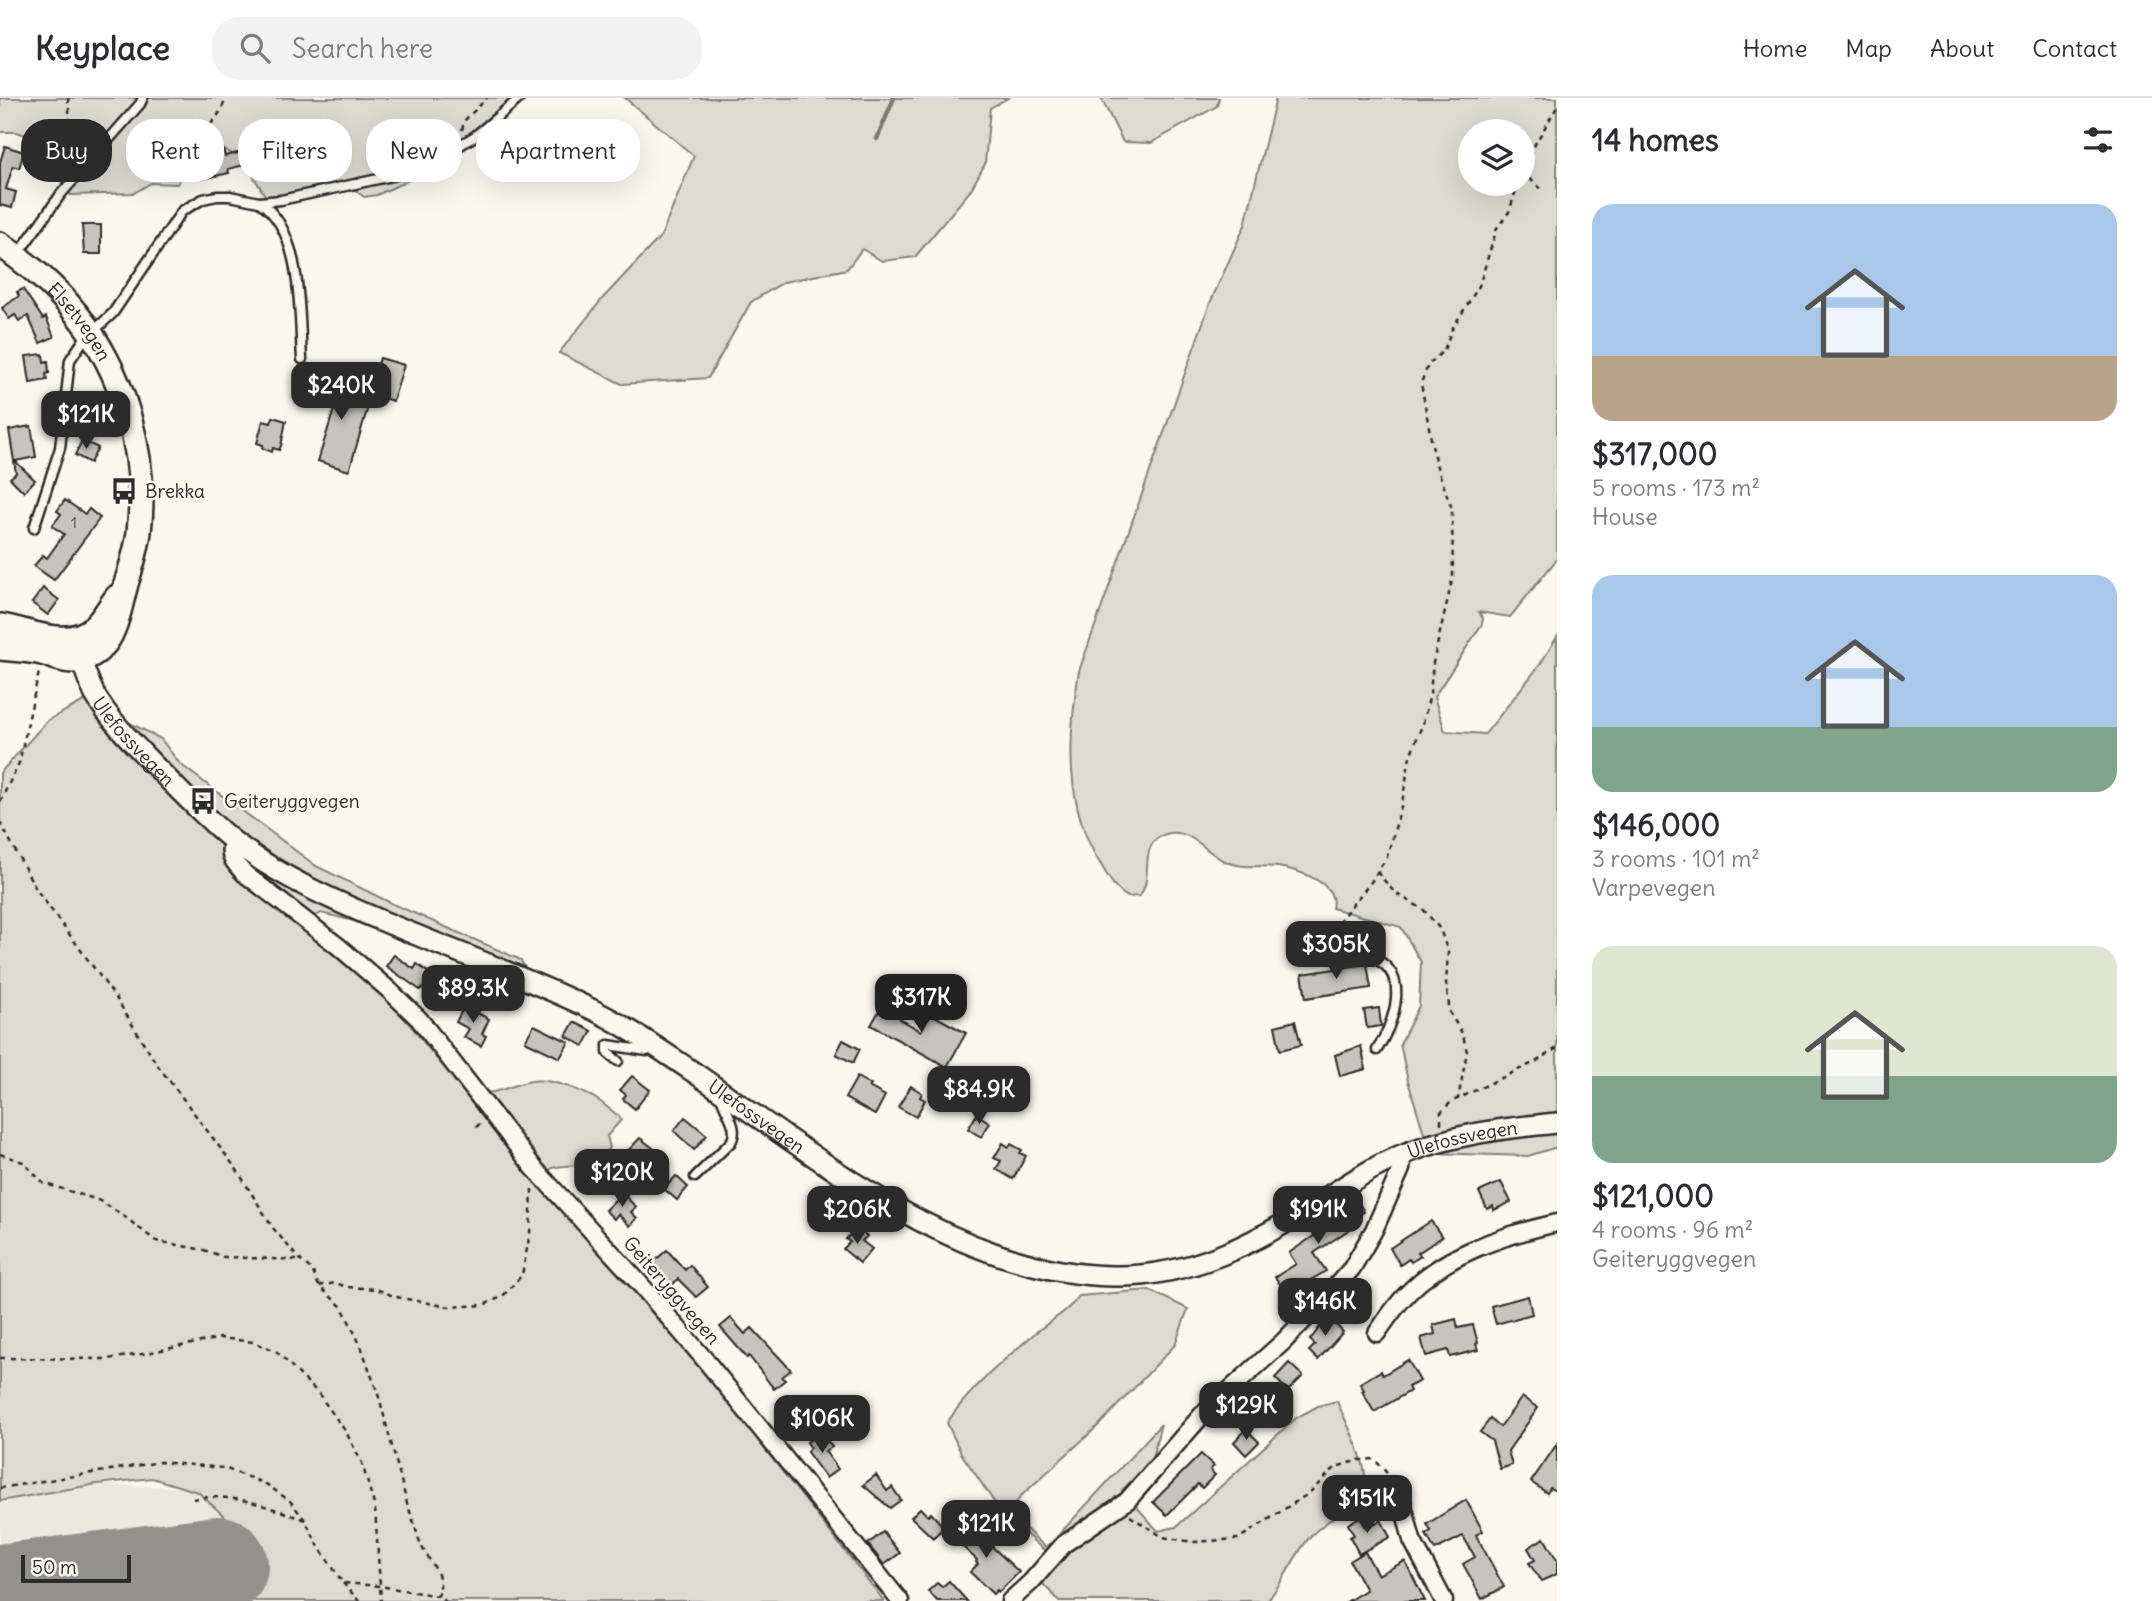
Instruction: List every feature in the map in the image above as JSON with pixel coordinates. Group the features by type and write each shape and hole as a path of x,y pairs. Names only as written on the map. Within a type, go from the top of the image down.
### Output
{"main road":[{"name":"Elsetvegen","path":"8,250 64,299 92,334 121,394 138,464 141,488 139,532 121,610 103,646 81,660"},
{"name":"Elsetvegen","path":"75,638 96,625 125,586"},
{"path":"0,626 60,639 75,638"},
{"path":"0,648 40,652 61,661 81,660"}],"street":[{"name":"Ulefossvegen","path":"75,638 95,694 118,726 193,804 233,841 273,868 309,888 588,1007 654,1046 870,1192 923,1222 979,1248 1045,1267 1091,1275 1131,1276 1188,1267 1232,1252 1278,1228 1367,1172 1403,1154 1473,1133 1557,1123"},
{"name":"Geiteryggvegen","path":"233,841 231,856 245,874 338,946 419,1019 534,1168 706,1361 900,1601"},
{"path":"1010,1601 1065,1544 1118,1509 1141,1487 1202,1415 1283,1342 1352,1268 1374,1230 1401,1169 1403,1154"},
{"path":"1377,1333 1397,1305 1427,1276 1454,1258 1500,1240 1557,1223"},
{"path":"1403,1505 1412,1540 1444,1601"}],"lane":[{"path":"112,136 143,98"},
{"path":"259,202 304,196 406,173 463,144 500,117 520,98"},
{"path":"8,250 34,230 72,182"},
{"path":"34,528 60,448 70,360 76,349 113,313 183,211 203,199 217,196 230,196 266,206 278,221 294,264 302,359"},
{"path":"1370,957 1382,961 1391,971 1396,996 1389,1031 1377,1050"},
{"path":"618,1061 608,1052 608,1045 647,1051 654,1046"},
{"path":"695,1177 731,1142 734,1135 733,1124 724,1107 720,1090"}],"path":[{"path":"68,98 70,119"},
{"path":"217,119 226,98"},
{"path":"463,144 461,135 464,121 487,98"},
{"path":"1535,144 1557,107"},
{"path":"1535,184 1544,191"},
{"path":"1370,957 1340,948 1334,943 1335,931 1339,921 1387,857 1402,803 1410,756 1428,704 1433,663 1453,576 1451,509 1435,461 1421,383 1428,365 1444,350 1452,329 1479,285 1497,229 1509,212 1514,196"},
{"path":"0,802 19,763 39,673 46,666"},
{"path":"0,822 43,899 116,998 156,1063 237,1170 273,1228 299,1259 312,1269 319,1286 342,1307 362,1346 379,1397 408,1507 423,1548 435,1566 442,1584 438,1596"},
{"path":"1377,872 1395,893 1423,909 1440,929 1448,952 1446,984 1450,1013 1463,1035 1467,1052 1458,1099"},
{"path":"1444,1141 1441,1112 1458,1099 1537,1061 1557,1048"},
{"path":"0,1154 23,1162 43,1183 98,1200 156,1241 204,1250 224,1257 299,1259"},
{"path":"319,1286 335,1283 347,1287 376,1289 396,1297 450,1307 483,1305 502,1297 522,1275 530,1233 534,1168"},
{"path":"1322,1301 1354,1320 1370,1317 1397,1305"},
{"path":"0,1358 107,1359 221,1338 253,1342 276,1350 318,1393 346,1432 362,1463 375,1508 381,1601"},
{"path":"1118,1509 1163,1538 1192,1542 1238,1539 1308,1494 1336,1467 1359,1460 1374,1459 1386,1472 1403,1505"},
{"path":"0,1488 160,1462 224,1468 265,1484 290,1501 305,1520 318,1547 359,1601"},
{"path":"193,1499 212,1496 233,1498 305,1520"},
{"path":"343,1583 438,1596 445,1601"}],"shaded area":[{"path":"0,98 516,98 494,119 476,119 476,137 462,150 462,119 366,119 366,182 405,182 377,195 364,197 355,190 270,204 257,182 352,182 352,119 238,119 238,157 224,150 224,119 126,119 126,182 178,182 151,183 134,193 71,195 62,182 112,182 112,119 21,119 21,133 0,132"},
{"path":"625,98 1008,98 990,108 985,164 970,191 915,257 882,261 862,249 847,269 784,282 751,302 708,378 622,384 559,353 603,298 661,236 694,156"},
{"path":"1101,98 1219,98 1217,106 1151,143 1123,142"},
{"path":"1276,98 1557,98 1557,559 1510,617 1479,612 1483,619 1482,624 1434,697 1445,731 1485,734 1539,666 1557,637 1557,1147 1528,1156 1430,1153 1408,1081 1400,1044 1419,1006 1421,962 1401,927 1332,908 1329,891 1323,884 1305,874 1278,867 1230,863 1180,833 1163,835 1155,840 1148,855 1144,889 1139,896 1128,897 1106,874 1089,842 1080,819 1072,770 1071,745 1079,671 1210,303 1245,225"},
{"path":"86,700 161,739 180,764 316,866 393,904 521,960 535,994 354,921 321,913 299,927 380,994 411,1026 451,1075 469,1088 494,1092 538,1080 571,1088 593,1097 619,1116 621,1120 607,1136 610,1148 588,1162 550,1169 539,1180 541,1189 714,1384 884,1601 240,1601 239,1566 224,1516 198,1492 152,1478 97,1484 0,1501 0,773 48,720"},
{"path":"1149,1290 1188,1309 1175,1345 1099,1425 1021,1496 1009,1513 1045,1547 1161,1424 1151,1462 1122,1490 1158,1531 1176,1527 1296,1418 1318,1406 1337,1401 1362,1460 1365,1483 1362,1492 1309,1538 1267,1601 1059,1601 1043,1584 1054,1559 1001,1512 961,1453 947,1423 987,1376 1079,1296"},
{"path":"97,1484 214,1489 296,1601 0,1601 0,1501"}],"building":[{"path":"5,146 21,151 19,168 13,166 6,189 16,192 12,208 0,205 0,162"},
{"path":"224,152 225,156 238,153 238,167 228,169 229,173 224,174"},
{"path":"82,225 101,225 101,254 84,254"},
{"path":"23,289 43,319 46,317 54,337 40,343 28,316 19,321 15,315 9,319 2,308 19,296 17,292"},
{"path":"43,354 44,362 48,361 47,380 30,383 26,356"},
{"path":"380,358 404,365 393,401 369,394"},
{"path":"318,373 346,381 342,392 370,400 349,471 318,461 336,403 311,396"},
{"path":"273,417 286,421 281,446 279,450 273,448 272,452 257,443 263,421 271,423"},
{"path":"31,426 36,457 15,461 35,480 24,492 10,478 16,473 9,430"},
{"path":"82,440 98,448 90,463 75,455"},
{"path":"65,500 85,514 89,509 100,518 54,580 34,566 43,555 47,558 64,534 52,526 61,514 57,511"},
{"path":"43,588 59,600 48,615 32,603"},
{"path":"394,955 414,969 417,964 445,985 436,998 386,966"},
{"path":"1367,964 1371,988 1306,998 1302,974"},
{"path":"886,999 905,1010 900,1019 921,1031 931,1014 966,1033 947,1067 871,1025"},
{"path":"464,1006 489,1019 482,1034 486,1036 481,1046 464,1037 469,1029 456,1022"},
{"path":"1379,1008 1381,1026 1367,1028 1364,1010"},
{"path":"1295,1021 1301,1045 1280,1050 1275,1026"},
{"path":"574,1022 592,1031 584,1046 566,1036"},
{"path":"534,1025 569,1042 560,1058 525,1041"},
{"path":"843,1040 860,1049 853,1063 836,1054"},
{"path":"1361,1046 1366,1069 1340,1076 1335,1055"},
{"path":"632,1076 650,1090 635,1109 623,1099 626,1095 620,1090"},
{"path":"857,1077 885,1096 875,1115 845,1098"},
{"path":"911,1086 922,1093 920,1097 925,1100 916,1117 898,1107"},
{"path":"977,1114 990,1123 981,1137 968,1129"},
{"path":"685,1117 707,1135 694,1150 674,1131"},
{"path":"640,1138 662,1155 643,1176 622,1157"},
{"path":"1003,1143 1022,1150 1020,1153 1026,1156 1013,1179 996,1169 1001,1161 994,1158"},
{"path":"676,1176 688,1187 677,1200 664,1189"},
{"path":"1501,1182 1511,1202 1494,1210 1493,1206 1487,1209 1479,1192"},
{"path":"622,1193 636,1207 631,1212 637,1218 630,1226 618,1214 614,1219 605,1210"},
{"path":"1356,1198 1364,1212 1352,1219 1356,1225 1314,1253 1326,1271 1287,1294 1275,1277 1296,1264 1289,1253 1321,1231 1314,1220"},
{"path":"1431,1221 1442,1237 1418,1253 1421,1256 1400,1265 1390,1248"},
{"path":"857,1227 867,1236 862,1241 872,1249 860,1263 843,1249 850,1242 846,1239"},
{"path":"667,1250 685,1270 690,1265 708,1287 696,1297 678,1279 671,1286 651,1264"},
{"path":"1528,1296 1532,1314 1496,1324 1491,1306"},
{"path":"731,1318 745,1334 752,1328 791,1370 782,1377 785,1380 774,1389 749,1356 747,1358 720,1327"},
{"path":"1330,1319 1343,1332 1318,1360 1309,1351 1315,1345 1310,1340 1323,1323"},
{"path":"1456,1319 1458,1328 1473,1325 1478,1350 1450,1357 1448,1350 1426,1356 1421,1338 1435,1334 1433,1325"},
{"path":"1408,1360 1420,1381 1408,1387 1410,1391 1374,1412 1360,1383 1381,1371 1383,1375"},
{"path":"1289,1363 1303,1376 1288,1391 1275,1378"},
{"path":"1257,1395 1274,1410 1261,1423 1245,1408"},
{"path":"1522,1397 1538,1408 1508,1451 1512,1465 1500,1469 1492,1441 1480,1432 1490,1419 1500,1427"},
{"path":"1246,1429 1259,1442 1246,1455 1234,1442"},
{"path":"821,1432 832,1447 825,1451 838,1469 826,1478 807,1452 810,1447 807,1442"},
{"path":"1557,1444 1557,1492 1550,1488 1547,1493 1531,1482"},
{"path":"1201,1454 1214,1466 1210,1470 1215,1475 1202,1488 1198,1484 1167,1515 1153,1502"},
{"path":"876,1475 887,1491 892,1487 901,1500 890,1508 863,1485"},
{"path":"1466,1500 1483,1531 1476,1535 1504,1587 1482,1599 1463,1564 1475,1557 1463,1536 1435,1550 1426,1534 1431,1531 1427,1524"},
{"path":"920,1508 928,1516 931,1513 944,1527 933,1538 911,1517"},
{"path":"1360,1517 1366,1528 1381,1520 1390,1537 1359,1554 1350,1537 1354,1535 1348,1524"},
{"path":"966,1522 1019,1572 999,1592 997,1590 993,1594 970,1572 978,1564 977,1560 952,1537"},
{"path":"883,1532 900,1553 884,1565 868,1544"},
{"path":"1544,1538 1557,1560 1557,1574 1541,1581 1529,1563 1535,1560 1528,1548"},
{"path":"1365,1552 1378,1575 1405,1561 1425,1601 1348,1601 1366,1590 1350,1561"},
{"path":"949,1581 967,1601 937,1601 928,1591 937,1583 942,1587"}],"waterway":[{"path":"877,139 894,98"}],"taxiway":[{"path":"69,1585 102,1597 189,1586 201,1574 203,1562 194,1548 180,1543 167,1549 152,1568 139,1576"}],"runway":[{"path":"0,1594 218,1566"}],"place":[{"name":"Brekka","path":"124,491"},
{"name":"Geiteryggvegen","path":"203,801"}]}
